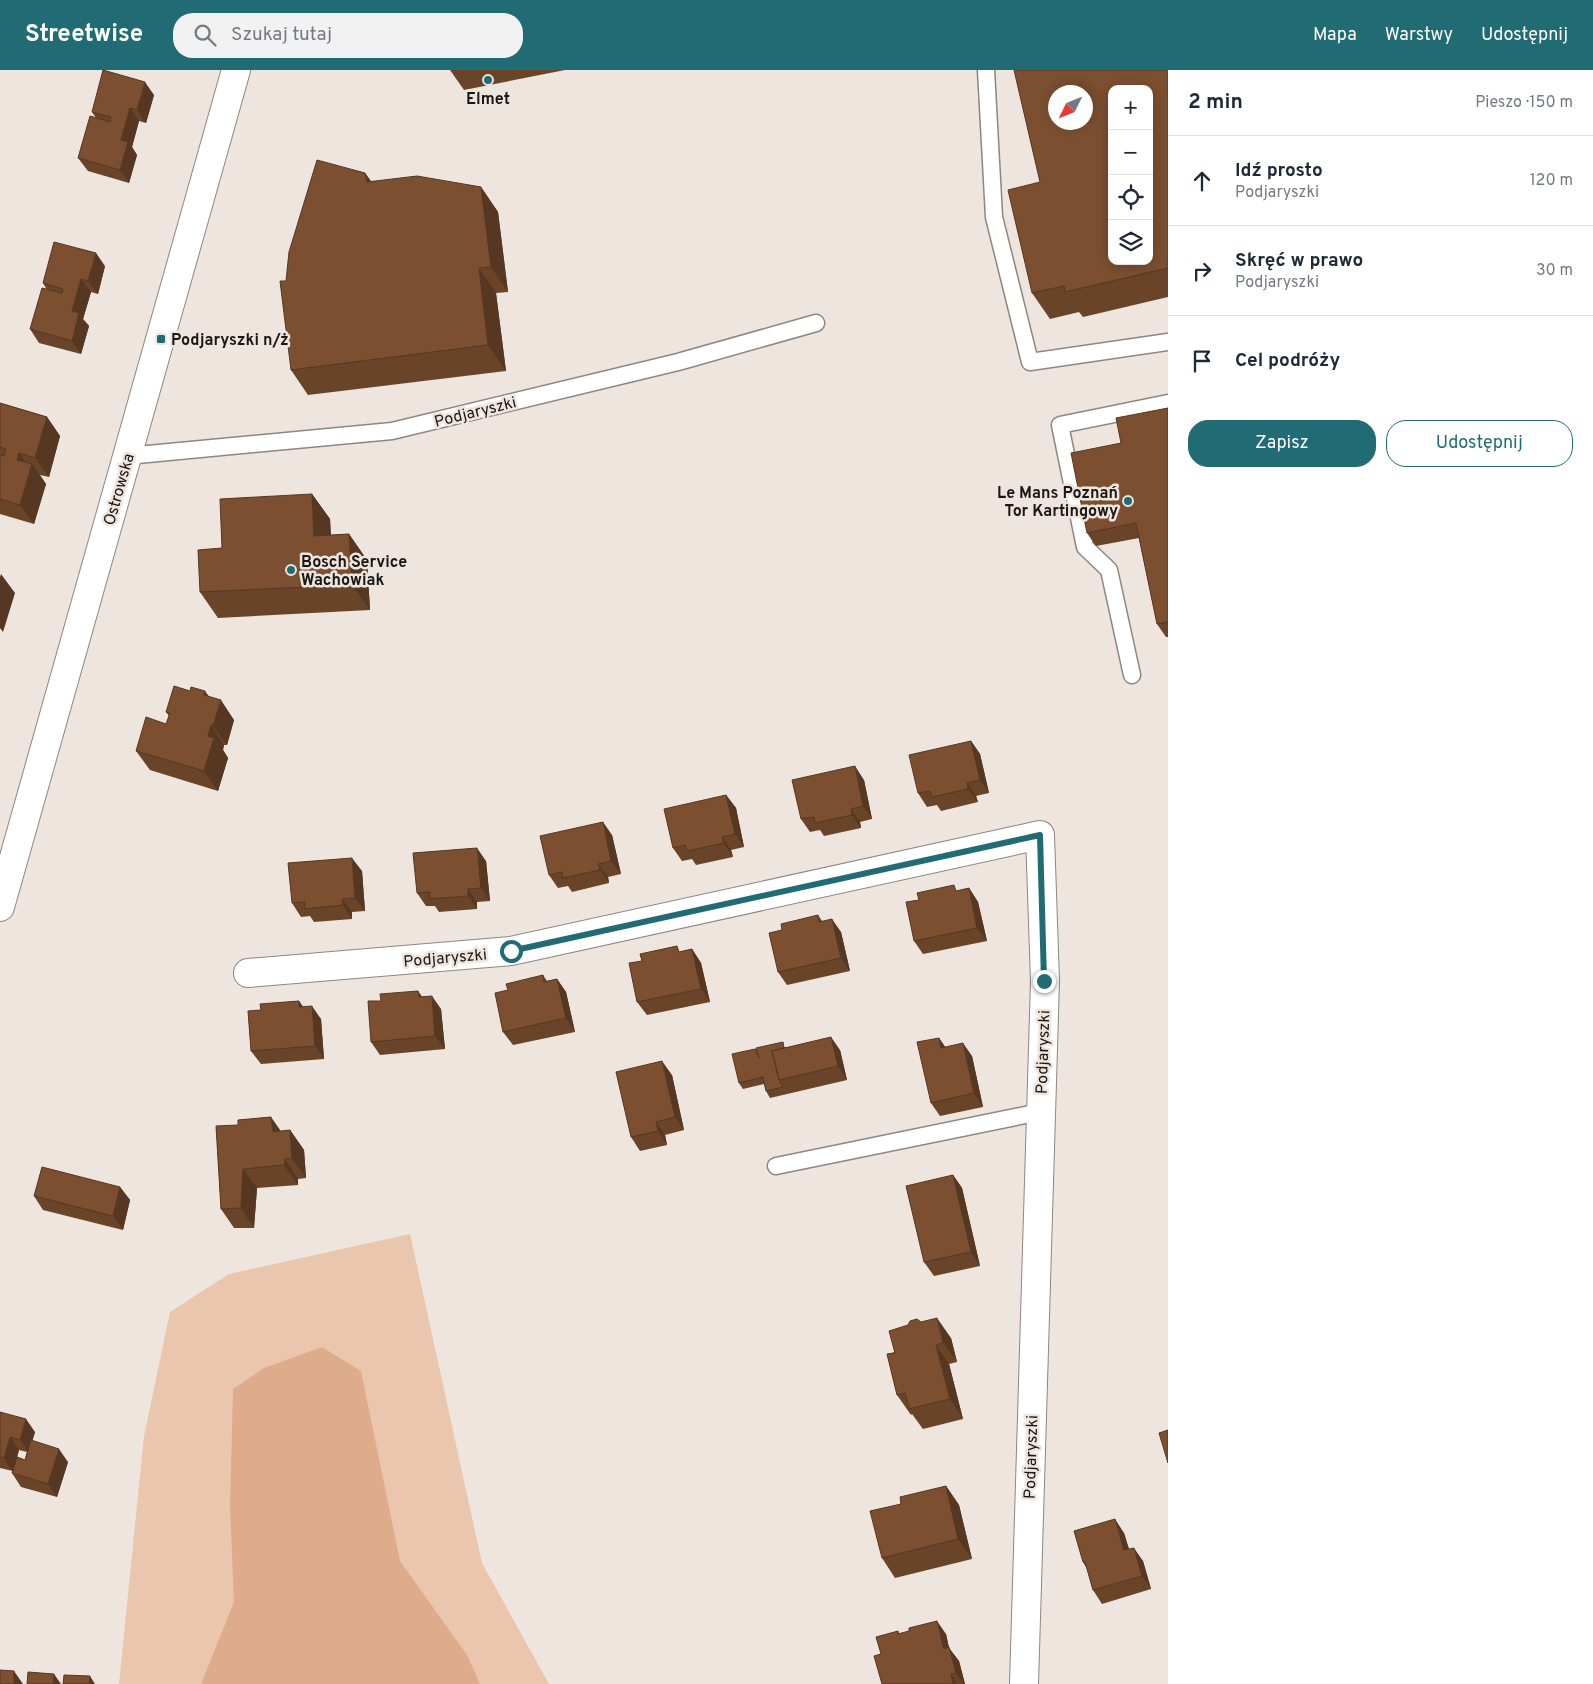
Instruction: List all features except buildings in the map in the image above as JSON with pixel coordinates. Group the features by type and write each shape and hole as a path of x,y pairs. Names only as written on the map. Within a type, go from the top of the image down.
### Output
{"street":[{"name":"Ostrowska","path":"0,907 236,70"},
{"name":"Podjaryszki","path":"248,973 511,951 1040,835 1044,981 1024,1684"}],"lane":[{"path":"986,70 994,217 1030,362 1168,342"},
{"name":"Podjaryszki","path":"127,456 392,431 678,362 816,323"},
{"path":"1132,675 1109,570 1084,547 1060,425 1168,403"},
{"path":"776,1166 1040,1112"}],"shaded area":[{"path":"410,1234 482,1563 549,1684 119,1684 144,1436 170,1312 229,1274"},
{"path":"322,1347 361,1371 400,1561 467,1655 480,1684 201,1684 234,1602 230,1505 233,1389 264,1368"}],"place":[{"name":"Elmet","path":"488,80"},
{"name":"Podjaryszki n/ż","path":"161,339"},
{"name":"Le Mans Poznań Tor Kartingowy","path":"1128,501"},
{"name":"Bosch Service Wachowiak","path":"291,570"}],"route":[{"path":"511,951 1040,835 1044,981"}]}
